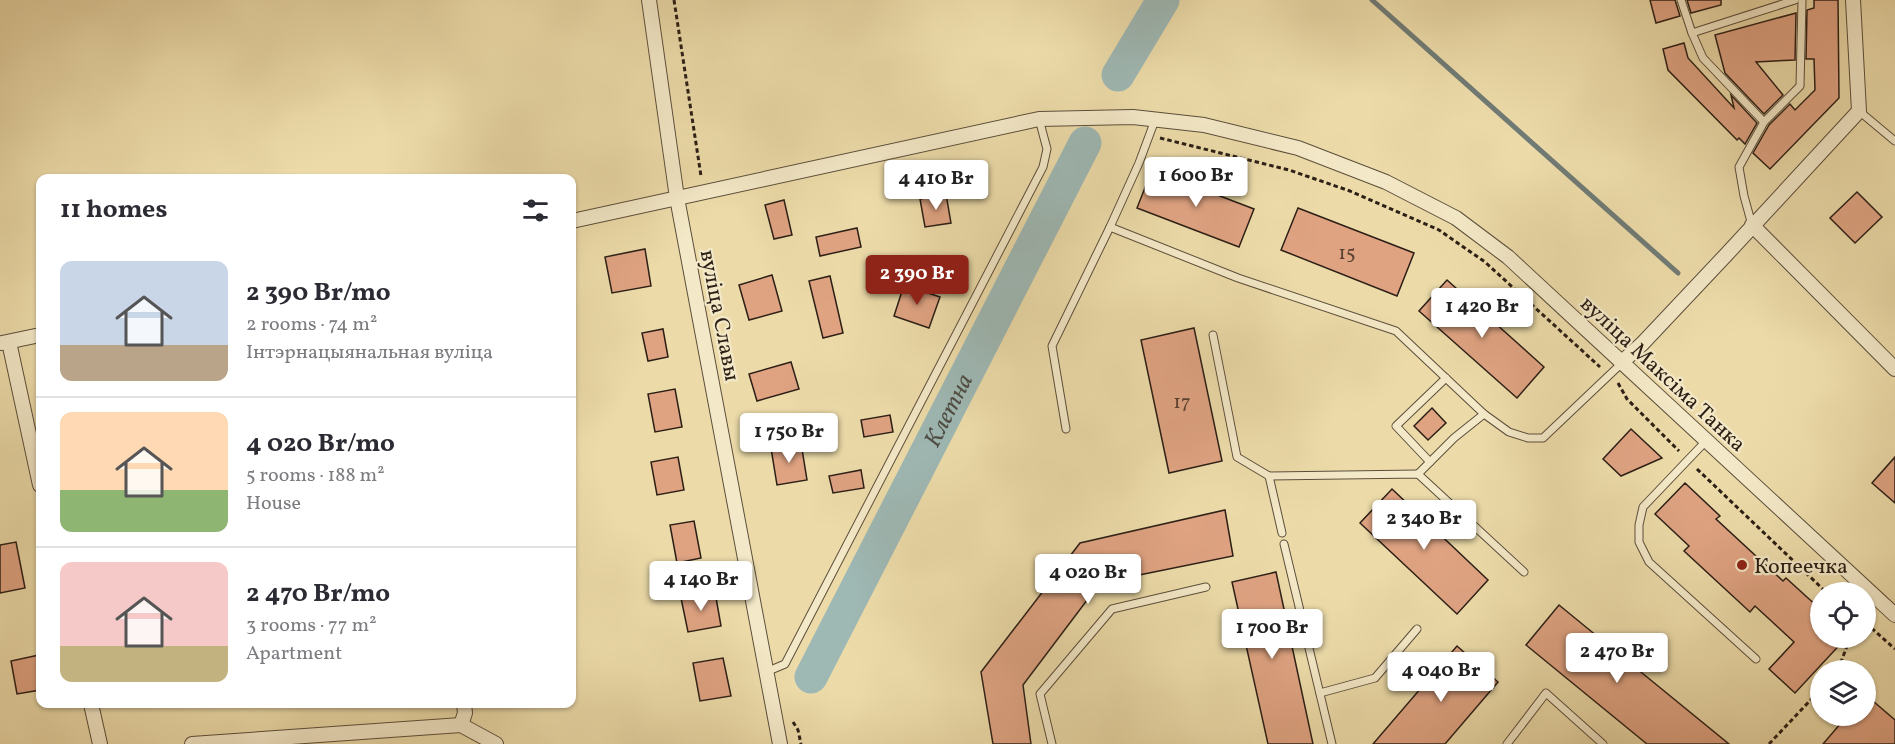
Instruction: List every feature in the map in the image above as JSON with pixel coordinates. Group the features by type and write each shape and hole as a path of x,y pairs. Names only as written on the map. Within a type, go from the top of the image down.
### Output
{"street":[{"name":"вуліца Славы","path":"649,0 677,198 780,744"},
{"path":"1622,362 1642,344 1859,111 1853,0"},
{"name":"вуліца Максіма Танка","path":"576,220 1039,119 1110,117 1204,125 1298,148 1386,182 1456,218 1508,257 1895,615"},
{"path":"1752,225 1895,369"},
{"path":"36,336 4,343 36,469"},
{"path":"92,708 100,744"},
{"path":"461,725 464,708"},
{"path":"192,744 461,725 496,744"}],"lane":[{"path":"1681,0 1703,58 1764,122"},
{"path":"1692,33 1795,0"},
{"path":"1752,225 1739,167 1764,122 1800,86 1802,0"},
{"path":"1859,111 1895,141"},
{"path":"766,672 785,664 1042,168 1047,149 1039,119"},
{"path":"1066,429 1052,346 1110,227 1155,120"},
{"path":"1110,227 1238,278 1396,331 1484,414 1509,432 1528,438 1543,438 1622,362"},
{"path":"1213,335 1237,457 1269,476 1418,474 1524,572"},
{"path":"1430,462 1396,426 1446,378"},
{"path":"1418,474 1454,438 1484,414"},
{"path":"1706,441 1643,507 1639,525 1639,542 1649,562 1756,659"},
{"path":"1269,476 1282,533"},
{"path":"1284,544 1332,744"},
{"path":"1052,744 1040,694 1112,609 1206,587"},
{"path":"1320,693 1375,678 1417,629"},
{"path":"1507,744 1546,693 1604,744"}],"path":[{"path":"674,0 703,192"},
{"path":"1150,135 1289,170 1350,191 1439,230 1485,262 1620,385 1627,399 1816,582"},
{"path":"1876,632 1895,649"},
{"path":"1769,744 1810,701"}],"building":[{"path":"1650,0 1675,0 1680,16 1656,23"},
{"path":"1687,0 1721,0 1721,5 1691,13"},
{"path":"1814,0 1838,0 1839,98 1770,169 1753,153 1769,125 1790,104 1795,110 1815,90 1814,59 1806,59 1807,10 1814,8"},
{"path":"1796,13 1795,60 1756,62 1783,95 1764,114 1725,73 1715,35"},
{"path":"1684,43 1688,58 1734,108 1731,95 1757,123 1745,144 1739,138 1737,140 1668,70 1663,49"},
{"path":"1152,170 1254,209 1239,247 1137,208"},
{"path":"1857,192 1882,217 1855,243 1830,218"},
{"path":"946,194 951,223 925,227 920,199"},
{"path":"784,200 792,235 774,239 765,205"},
{"path":"1298,208 1414,253 1397,296 1281,250"},
{"path":"857,228 861,247 820,256 816,237"},
{"path":"645,249 651,286 612,293 605,257"},
{"path":"772,275 782,311 749,320 739,285"},
{"path":"830,276 843,333 823,338 809,281"},
{"path":"1447,280 1544,367 1517,398 1419,311"},
{"path":"904,285 940,297 929,328 894,316"},
{"path":"1194,328 1222,461 1169,473 1141,340"},
{"path":"663,329 668,357 648,361 642,333"},
{"path":"791,362 799,389 757,401 749,374"},
{"path":"675,389 682,427 655,432 648,394"},
{"path":"1432,408 1446,423 1428,440 1414,426"},
{"path":"890,415 893,432 864,437 861,420"},
{"path":"1631,429 1662,458 1621,476 1603,459"},
{"path":"801,443 807,480 777,485 771,448"},
{"path":"678,457 684,490 657,495 651,462"},
{"path":"1895,457 1895,503 1872,483"},
{"path":"861,470 864,488 833,493 829,476"},
{"path":"1685,483 1720,516 1716,519 1783,581 1786,578 1810,600 1810,648 1837,648 1826,660 1810,660 1810,677 1795,693 1769,669 1794,642 1755,606 1750,612 1684,551 1689,546 1655,514"},
{"path":"1392,489 1488,580 1457,614 1360,523"},
{"path":"1225,510 1233,556 1100,583 1023,685 1031,744 993,744 981,672 1080,543"},
{"path":"694,521 701,558 677,563 670,525"},
{"path":"16,542 25,588 0,593 0,545"},
{"path":"1276,572 1313,744 1268,744 1232,582"},
{"path":"715,592 721,626 688,632 681,598"},
{"path":"1559,605 1729,744 1647,744 1526,645"},
{"path":"1457,646 1498,682 1445,744 1373,744"},
{"path":"36,656 36,691 17,694 11,661"},
{"path":"723,658 731,696 700,701 693,663"},
{"path":"1876,704 1895,720 1895,744 1823,744 1838,726 1876,726"}],"waterway":[{"name":"Клетна","path":"1118,75 1163,0"},
{"path":"1372,0 1678,273"},
{"name":"Клетна","path":"811,677 1085,143"}],"place":[{"name":"Копеечка","path":"1742,565"}]}
